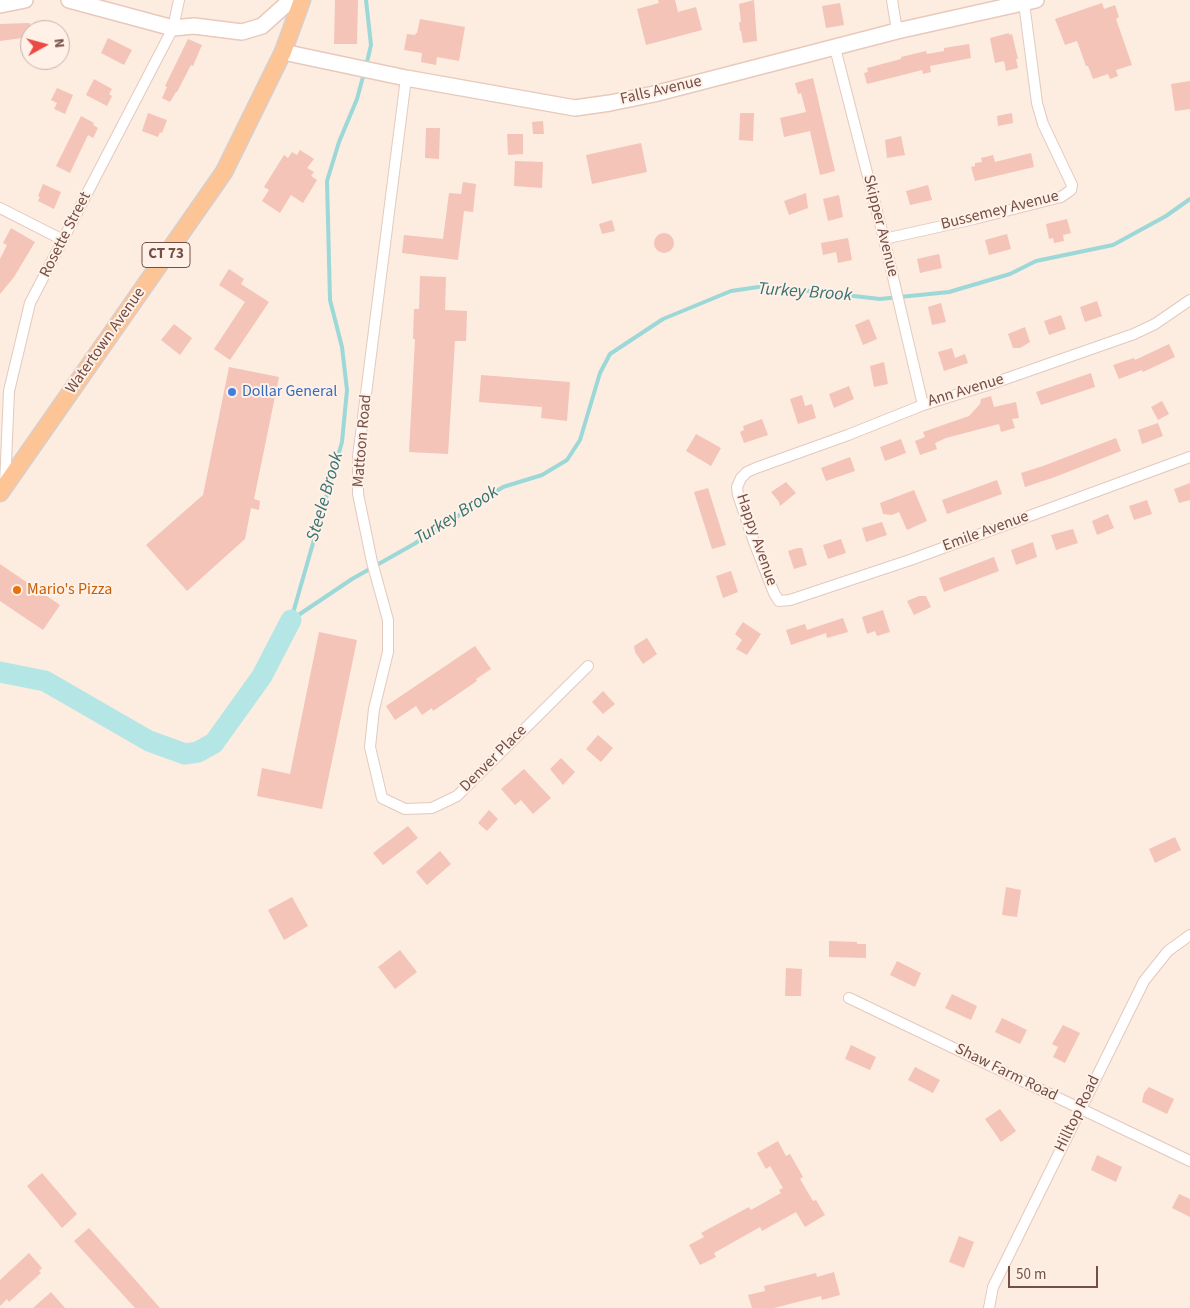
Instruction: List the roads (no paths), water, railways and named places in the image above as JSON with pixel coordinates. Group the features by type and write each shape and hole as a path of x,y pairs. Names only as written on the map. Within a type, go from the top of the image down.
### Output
{"main road":[{"path":"0,5 25,0"},
{"path":"70,0 174,28 194,26 242,32 262,26 291,0"},
{"name":"Watertown Avenue","path":"2,489 224,172 283,52 302,0"},
{"name":"Falls Avenue","path":"283,52 406,78 575,108 654,94 896,31 1030,2"}],"street":[{"name":"Rosette Street","path":"2,489 9,391 30,303 174,28 179,0"},
{"path":"892,0 896,31"},
{"name":"Bussemey Avenue","path":"884,239 1061,197 1071,190 1072,185 1042,124 1037,103 1030,2"},
{"name":"Skipper Avenue","path":"835,48 884,239 923,405"},
{"name":"Mattoon Road","path":"382,798 370,747 374,709 388,652 388,620 372,562 358,494 358,457 406,78"},
{"path":"0,208 63,240"},
{"name":"Ann Avenue","path":"741,478 747,472 756,468 848,435 923,405 991,384 1134,334 1155,324 1190,300"},
{"name":"Emile Avenue","path":"779,601 790,600 910,560 1190,457"},
{"name":"Happy Avenue","path":"741,478 738,495 754,542 779,601"},
{"name":"Denver Place","path":"382,798 405,809 432,808 457,796 588,666"},
{"name":"Hilltop Road","path":"989,1308 993,1286 1144,981 1168,951 1190,935"},
{"name":"Shaw Farm Road","path":"849,998 1190,1161"}],"waterway":[{"name":"Steele Brook","path":"366,0 371,45 366,66"},
{"name":"Steele Brook","path":"291,620 342,442 347,390 342,347 330,300 327,181 339,142 357,99 364,73"},
{"name":"Turkey Brook","path":"291,620 352,579 414,544 503,487 542,475 567,460 580,440 600,373 610,354 663,319 731,291 765,286 880,299 949,292 1010,274 1036,261 1113,245 1166,216 1190,199"},
{"name":"Steele Brook","path":"0,672 45,681 149,741 185,754 198,752 214,743 262,676 291,620"}],"place":[{"name":"Dollar General","path":"232,392"},
{"name":"Mario's Pizza","path":"17,590"}]}
